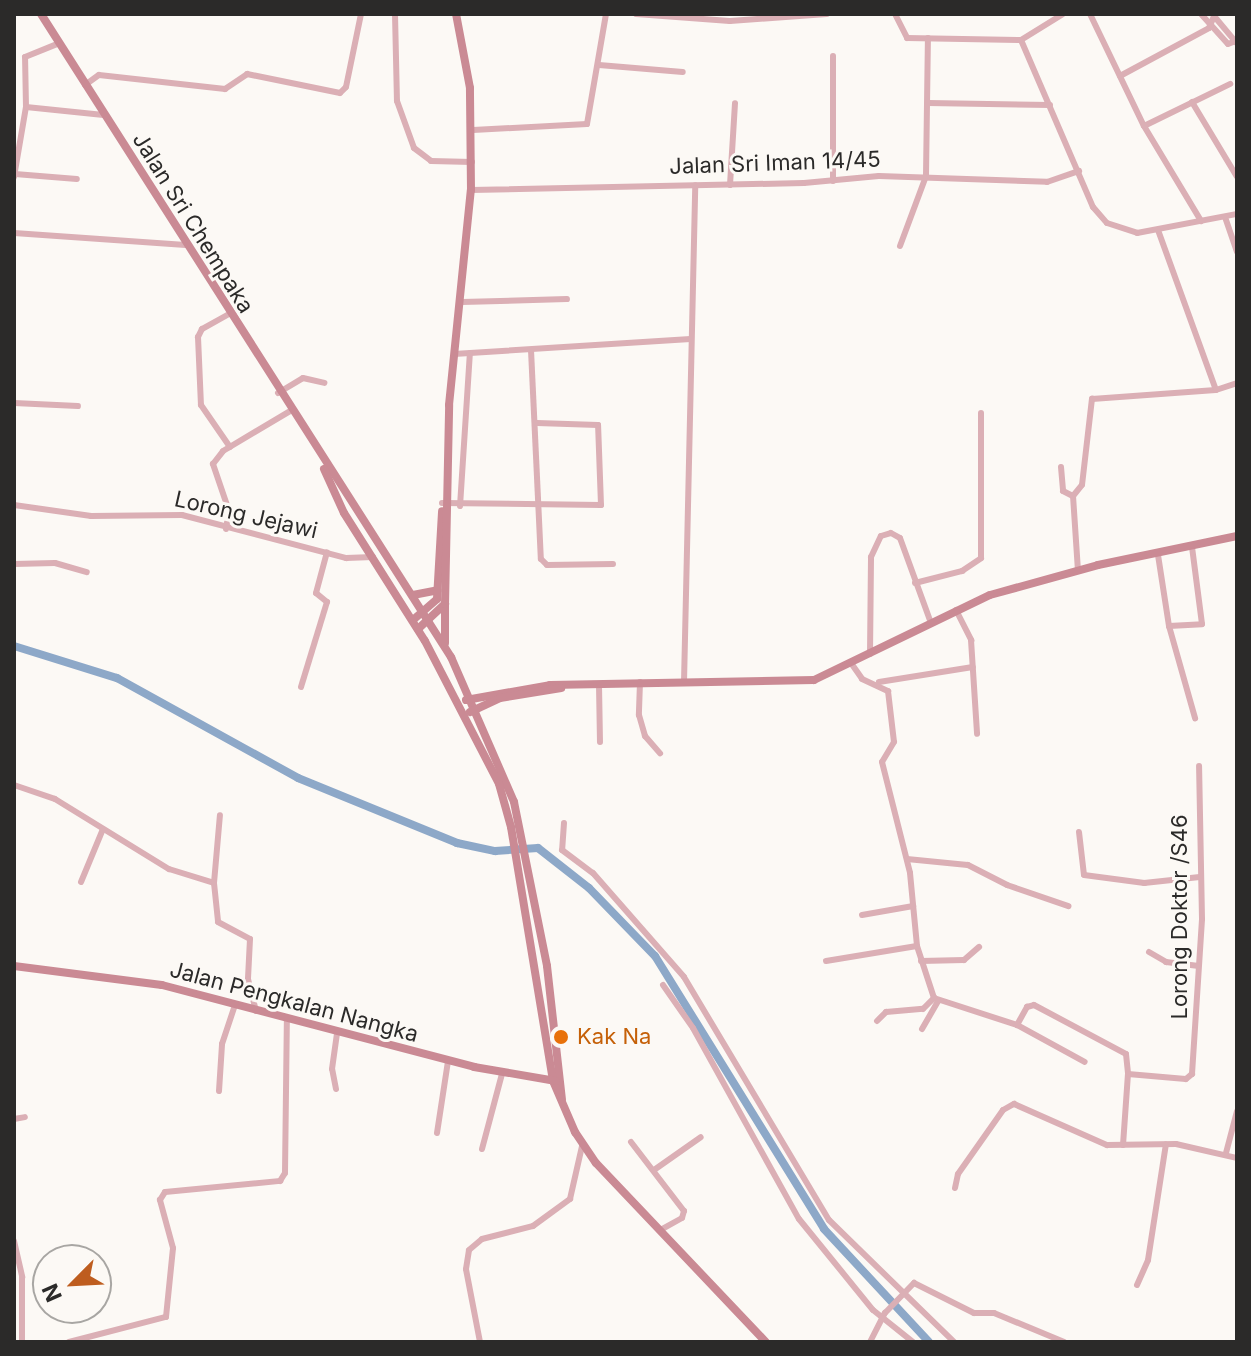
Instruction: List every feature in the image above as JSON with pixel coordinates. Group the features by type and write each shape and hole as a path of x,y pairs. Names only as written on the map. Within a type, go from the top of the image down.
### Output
{"main road":[{"name":"Jalan Sri Chempaka","path":"41,14 315,451"},
{"path":"413,620 433,606 438,590 447,438 471,190 473,130 456,14"},
{"path":"315,451 344,513 413,620 464,715 499,784 517,830 517,864 558,1081 562,1099 582,1146 766,1342"},
{"path":"315,451 445,646 506,781 527,867 558,1081"},
{"path":"445,504 445,646"},
{"path":"457,703 470,698 565,686 640,682 797,682 851,663 956,610 1078,571 1237,536"},
{"path":"413,595 438,590"},
{"path":"418,629 430,622 445,604"},
{"path":"464,715 500,698 565,686"},
{"name":"Jalan Pengkalan Nangka","path":"14,966 162,985 448,1061 502,1074 558,1081"}],"street":[{"path":"85,85 99,75 225,89 247,74 340,93 346,87 361,14"},
{"path":"395,14 397,101 414,148 431,161 472,162"},
{"path":"473,130 587,124 606,14"},
{"path":"636,14 768,20 827,14"},
{"path":"895,14 907,38 1021,40 1063,14"},
{"path":"1090,14 1144,126 1201,221"},
{"path":"1201,14 1228,44 1236,42 1214,15"},
{"path":"1120,76 1211,26 1214,15"},
{"path":"900,246 926,176 928,38"},
{"path":"1021,40 1093,207 1107,223 1126,232 1158,230 1237,214"},
{"path":"59,43 25,57 26,107 15,176 77,179"},
{"path":"833,56 833,181"},
{"path":"599,65 683,72"},
{"path":"14,81 25,82"},
{"path":"1144,126 1230,84"},
{"path":"1192,102 1237,177"},
{"path":"730,185 735,103"},
{"path":"928,103 1050,105"},
{"path":"26,107 104,115"},
{"name":"Jalan Sri Iman 14/45","path":"471,190 730,185 926,176 1047,182 1079,171"},
{"path":"684,682 695,185"},
{"path":"1225,217 1237,252"},
{"path":"1158,230 1216,390"},
{"path":"14,233 186,245"},
{"path":"462,302 567,299"},
{"path":"229,314 202,329 198,337 201,405 230,447"},
{"path":"454,354 691,339"},
{"path":"531,350 543,563 613,564"},
{"path":"460,506 470,353"},
{"path":"278,393 303,378 324,383"},
{"path":"1078,571 1073,496 1082,485 1092,399 1216,390 1237,383"},
{"path":"14,403 78,406"},
{"path":"226,529 229,511 213,464 230,447 290,411"},
{"path":"915,583 962,571 981,558 981,413"},
{"path":"445,504 597,507 605,498 597,424 537,423"},
{"path":"447,438 464,437"},
{"path":"446,463 462,465"},
{"path":"1061,467 1063,491 1073,496"},
{"name":"Lorong Jejawi","path":"14,505 96,516 182,515 226,529 327,552 373,557"},
{"path":"870,654 871,557 881,536 891,533 900,538 931,623"},
{"path":"1169,626 1205,621 1192,547"},
{"path":"301,687 327,602 316,593 327,552"},
{"path":"1158,555 1169,626 1195,718"},
{"path":"14,564 55,563 87,572"},
{"path":"956,610 971,640 977,734"},
{"path":"851,663 862,679 888,691 894,742 882,762 907,859 917,946 936,1000 922,1029"},
{"path":"875,683 973,667"},
{"path":"640,682 639,715 645,736 660,753"},
{"path":"599,685 600,742"},
{"name":"Lorong Doktor /S46","path":"1128,1074 1191,1076 1200,877 1199,766"},
{"path":"14,785 55,799 171,870 214,883"},
{"path":"220,815 214,883 218,922 250,939 248,979 256,1011"},
{"path":"564,823 562,850 593,873 684,977 829,1220 954,1342"},
{"path":"81,882 103,829"},
{"path":"1079,832 1084,875 1144,883 1173,876 1200,877"},
{"path":"907,859 968,865 1007,885 1068,906"},
{"path":"862,915 913,906"},
{"path":"826,961 917,946"},
{"path":"921,961 964,960 979,947"},
{"path":"1149,952 1166,962 1197,966"},
{"path":"663,985 693,1028 799,1219 883,1315 913,1342"},
{"path":"877,1021 886,1012 923,1009 936,1000"},
{"path":"936,1000 1017,1025 1085,1062"},
{"path":"219,1091 222,1044 235,1005"},
{"path":"1017,1025 1027,1007 1034,1005 1126,1054 1128,1074 1123,1145"},
{"path":"69,1342 166,1317 173,1248 160,1200 165,1192 280,1181 285,1173 287,1019"},
{"path":"336,1089 331,1080 337,1032"},
{"path":"437,1133 448,1061"},
{"path":"482,1149 502,1074"},
{"path":"955,1188 958,1174 1007,1106 1095,1141 1123,1145 1166,1144 1226,1153 1237,1158"},
{"path":"1226,1153 1237,1111"},
{"path":"14,1119 25,1117"},
{"path":"654,1170 701,1137"},
{"path":"631,1142 685,1213 660,1230"},
{"path":"1137,1285 1148,1260 1166,1144"},
{"path":"480,1342 466,1269 469,1250 482,1239 533,1226 570,1199 582,1146"},
{"path":"14,1241 23,1287 22,1342"},
{"path":"870,1342 883,1315 902,1292 919,1284 974,1313 994,1313 1064,1342"},
{"path":"14,1287 23,1287"}],"waterway":[{"path":"14,646 117,678 298,778 457,843 495,851 538,848 589,888 655,956 824,1229 929,1342"}],"place":[{"name":"Kak Na","path":"561,1037"}]}
